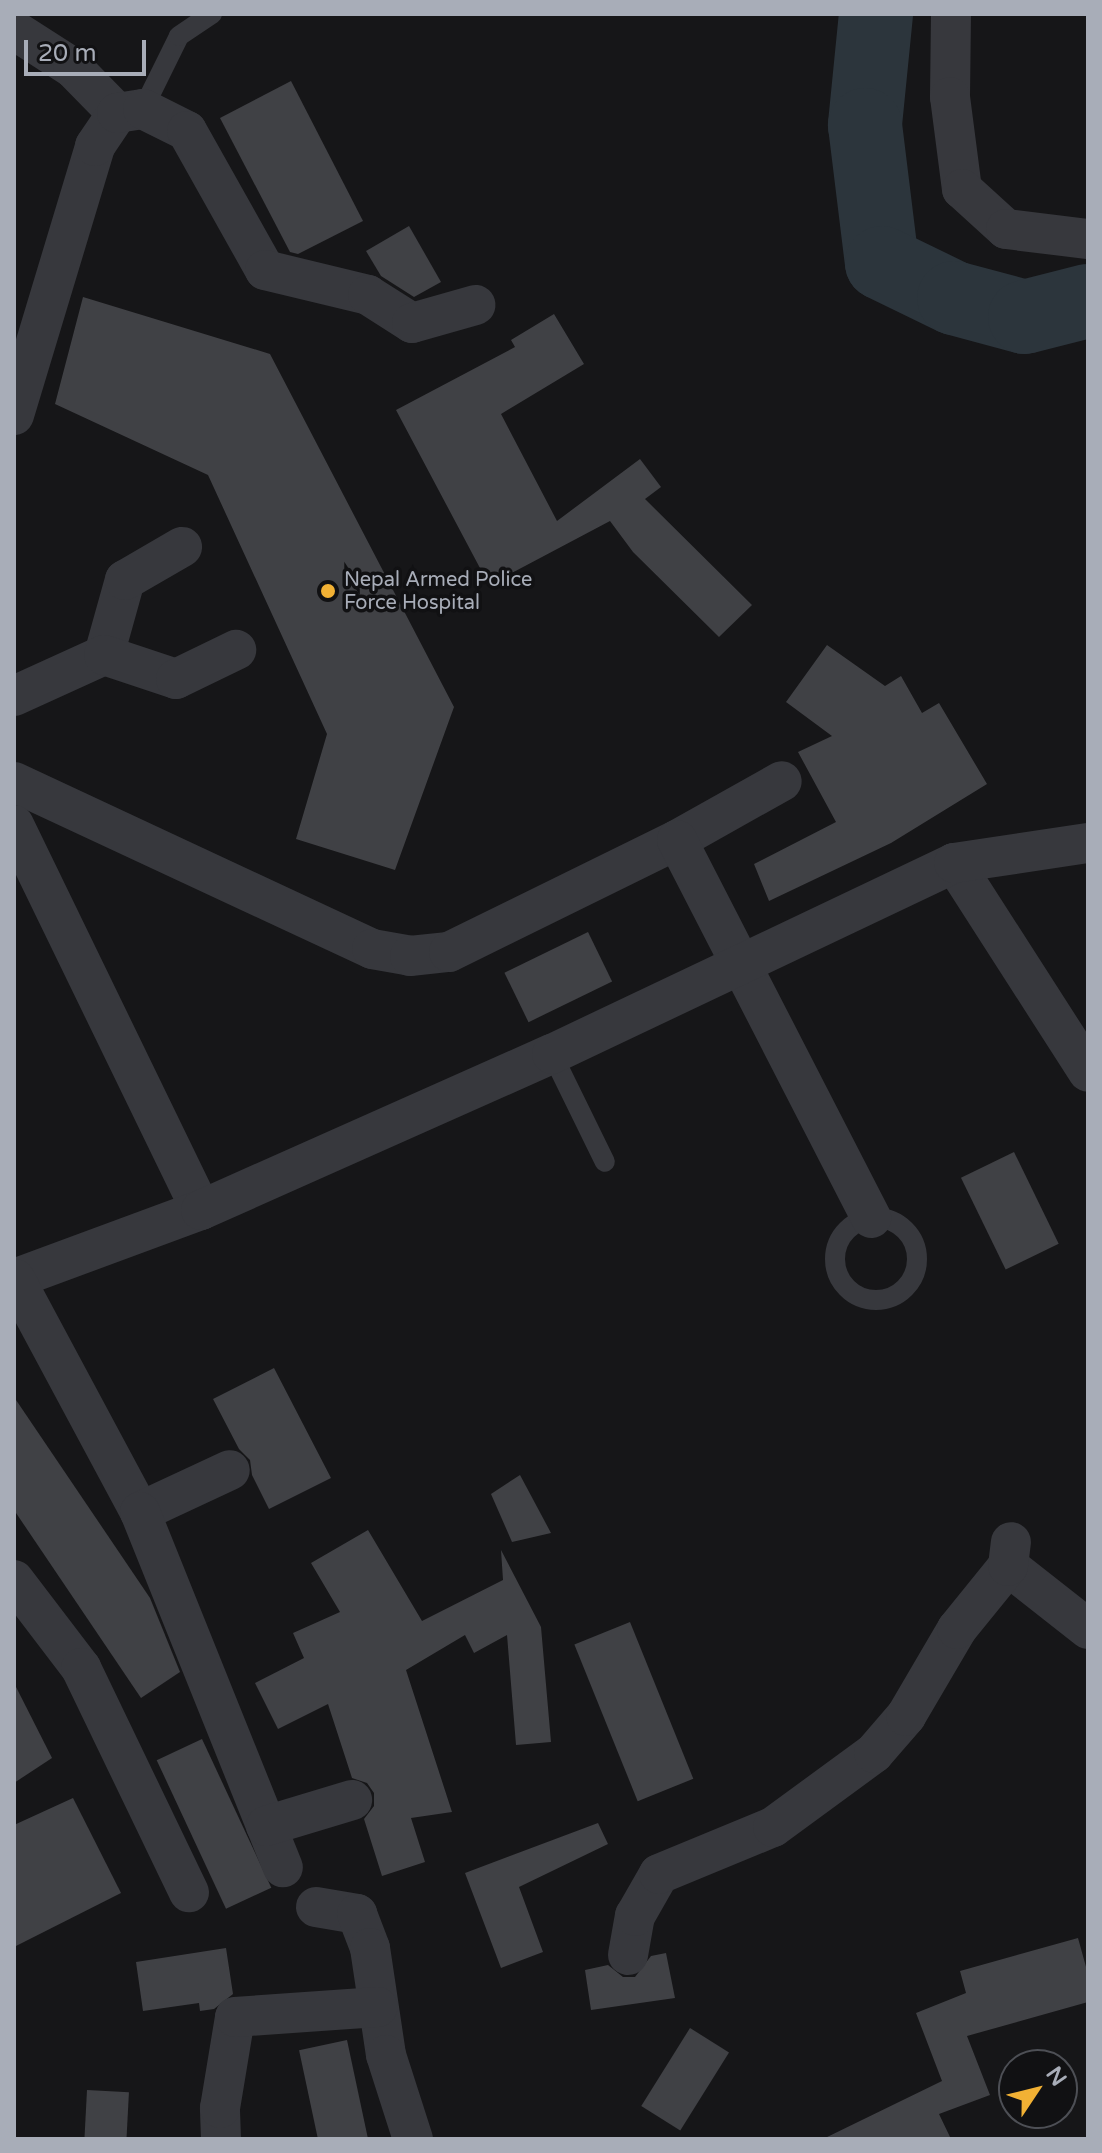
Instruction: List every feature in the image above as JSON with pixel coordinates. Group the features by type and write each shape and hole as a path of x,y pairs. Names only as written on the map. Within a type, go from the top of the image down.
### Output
{"street":[{"path":"951,14 950,97 962,189 1006,229 1088,239"},
{"path":"14,30 73,68 130,111 187,131 265,270 368,295 412,323 475,305"},
{"path":"14,415 95,146 130,111"},
{"path":"104,655 125,580 182,547"},
{"path":"14,696 104,655 176,679 236,650"},
{"path":"14,782 372,949 410,956 449,952 677,840 782,781"},
{"path":"14,825 201,1210"},
{"path":"677,840 742,961 871,1218"},
{"path":"283,1867 140,1512 14,1279 201,1210 552,1054 742,961 954,863 1088,843"},
{"path":"954,863 1088,1072"},
{"path":"140,1512 230,1470"},
{"path":"628,1955 635,1916 659,1874 773,1827 874,1753 906,1716 957,1629 1010,1554 1088,1629"},
{"path":"14,1580 81,1668 189,1892"},
{"path":"266,1826 352,1800"},
{"path":"316,1907 357,1914 370,1948 386,2055 413,2139"},
{"path":"221,2139 220,2108 235,2017 378,2007"}],"lane":[{"path":"130,111 179,36 212,14"},
{"path":"552,1054 605,1162"},
{"path":"871,1218 895,1222 915,1244 914,1277 886,1299 857,1295 840,1277 835,1262 840,1239 849,1227 871,1218"}],"building":[{"path":"291,81 363,221 298,254 290,252 220,118"},
{"path":"409,226 441,282 414,297 381,276 366,251"},
{"name":"Nepal Armed Police Force Hospital","path":"83,297 270,354 454,707 395,870 296,839 327,734 208,475 55,404"},
{"path":"554,314 584,364 501,414 557,521 640,459 661,487 645,499 752,605 719,637 633,552 610,521 489,585 396,410 515,347 511,340"},
{"path":"827,645 885,686 901,676 922,713 939,703 987,784 891,843 769,901 754,864 836,822 798,752 832,736 786,702"},
{"path":"588,932 612,981 529,1022 504,973"},
{"path":"1014,1152 1059,1244 1006,1270 961,1178"},
{"path":"274,1368 331,1478 269,1509 252,1475 250,1460 239,1449 213,1399"},
{"path":"14,1397 150,1598 180,1672 141,1698 14,1510"},
{"path":"520,1475 551,1533 512,1542 491,1494"},
{"path":"368,1530 422,1621 503,1580 501,1550 541,1627 551,1742 516,1745 507,1635 474,1653 465,1635 406,1670 452,1812 411,1818 425,1862 382,1876 364,1819 374,1806 374,1793 367,1783 352,1778 328,1704 278,1729 255,1683 304,1658 293,1633 340,1612 311,1563"},
{"path":"630,1622 693,1779 638,1801 574,1644"},
{"path":"14,1683 52,1758 14,1783"},
{"path":"202,1739 271,1888 226,1909 157,1760"},
{"path":"73,1798 121,1893 14,1947 14,1825"},
{"path":"598,1823 608,1844 519,1887 543,1952 501,1968 465,1873"},
{"path":"1078,1938 1088,1974 1088,2002 967,2036 990,2095 939,2114 951,2139 823,2139 942,2081 916,2013 966,1993 960,1971"},
{"path":"226,1948 233,1994 214,2009 200,2011 199,2003 143,2011 136,1962"},
{"path":"666,1953 675,1998 591,2010 585,1970 608,1965 623,1977 635,1977 651,1956"},
{"path":"690,2028 729,2052 680,2130 641,2106"},
{"path":"347,2040 368,2139 318,2139 299,2050"},
{"path":"87,2090 129,2092 126,2139 85,2137"}],"waterway":[{"path":"876,14 865,125 882,263 954,298 1025,317 1088,301"}],"place":[{"name":"Nepal Armed Police Force Hospital","path":"328,591"}]}
